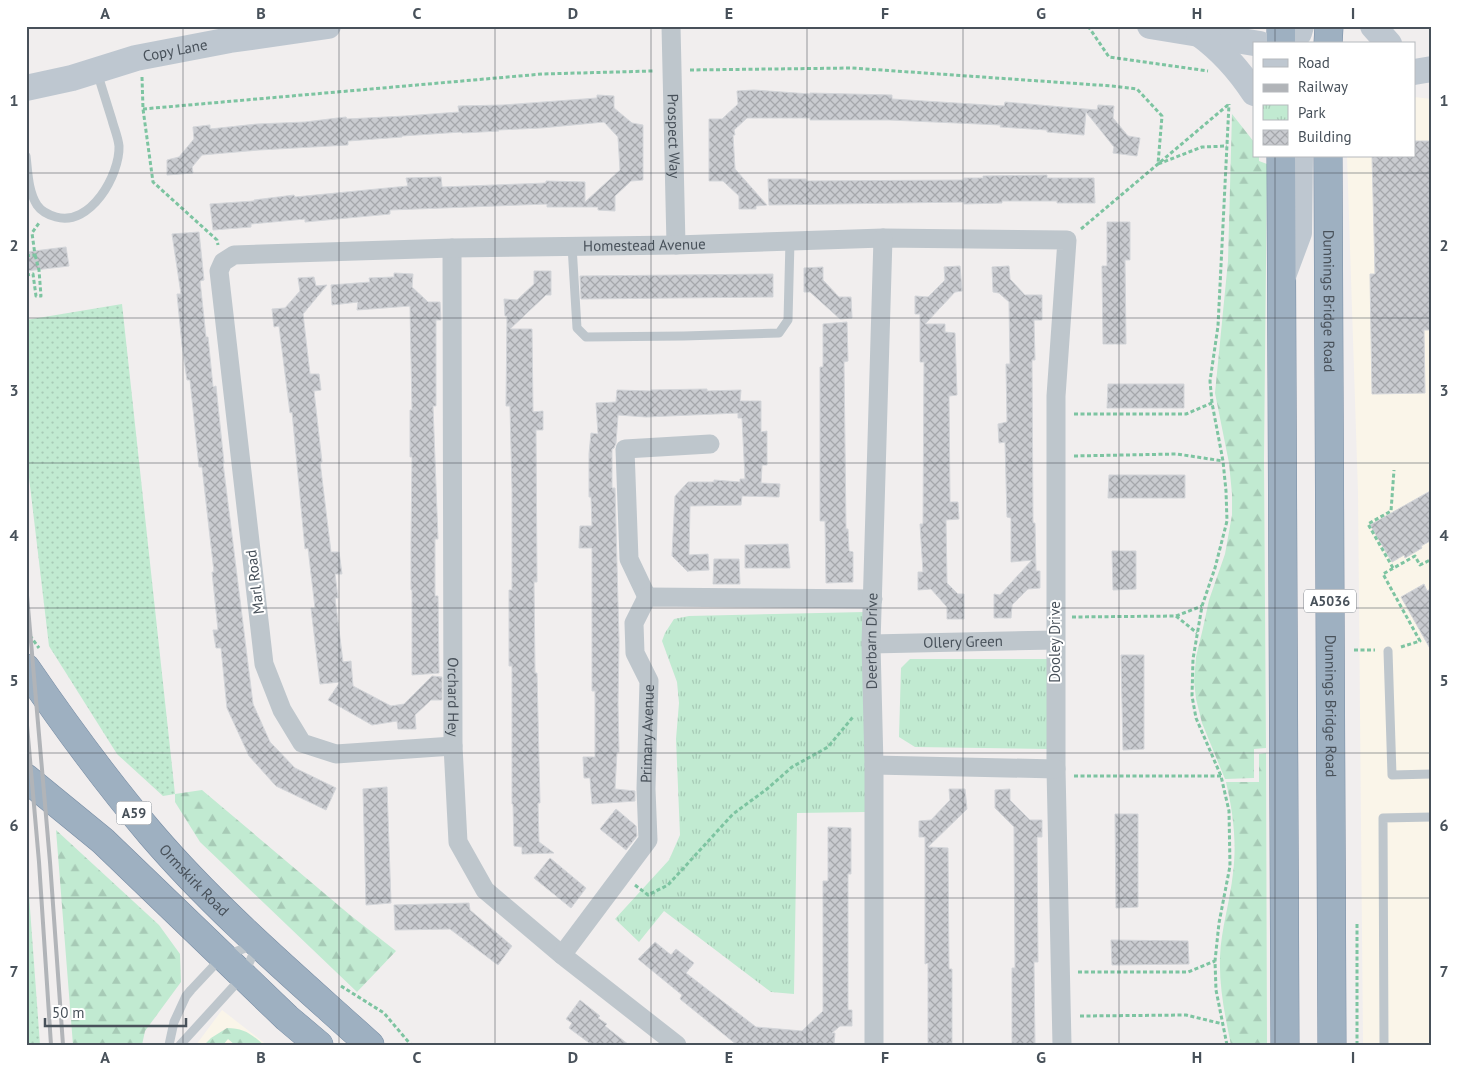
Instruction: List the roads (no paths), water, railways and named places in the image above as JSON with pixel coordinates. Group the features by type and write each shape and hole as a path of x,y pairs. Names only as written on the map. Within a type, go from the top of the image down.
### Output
{"highway":[{"path":"1281,26 1281,42"},
{"path":"1328,42 1329,26"},
{"name":"A5036","path":"1281,158 1285,1045"},
{"name":"Dunnings Bridge Road","path":"1328,158 1332,1045"},
{"name":"Ormskirk Road","path":"34,660 60,718 152,835 200,887 258,944 370,1045"},
{"name":"A59","path":"26,778 103,841 222,957 287,1018 320,1045"}],"main road":[{"name":"Copy Lane","path":"26,88 72,78 228,33 328,26"},
{"path":"1150,26 1201,31 1253,42"},
{"path":"1290,42 1297,36 1302,26"},
{"path":"1373,26 1387,42"},
{"path":"1201,31 1208,41 1230,61 1244,96"},
{"path":"1281,281 1299,233 1300,158"}],"street":[{"name":"Prospect Way","path":"671,26 676,245"},
{"name":"Homestead Avenue","path":"223,262 234,255 452,248 676,245 883,238 1067,240"},
{"name":"Deerbarn Drive","path":"874,1045 874,765 871,644 883,238"},
{"name":"Dooley Drive","path":"1062,1045 1056,772 1056,396 1067,240"},
{"name":"Orchard Hey","path":"452,248 453,746 458,842 485,890 677,1045"},
{"name":"Marl Road","path":"223,262 219,271 264,664 282,710 302,743 336,754 453,746"},
{"path":"710,444 625,449 629,559 647,597 873,599"},
{"name":"Primary Avenue","path":"562,954 648,840 646,789 649,681 635,653 634,623 647,597"},
{"name":"Ollery Green","path":"871,644 1055,640"},
{"path":"874,765 1056,772"}],"lane":[{"path":"26,156 32,193 37,206 49,215 64,219 79,215 93,205 110,183 119,146 97,71"},
{"path":"572,246 577,328 586,337 684,336 779,333 788,320 790,241"},
{"path":"1388,650 1392,775 1432,774"},
{"path":"1384,1045 1383,818 1432,817"},
{"path":"169,1045 174,1022 186,996 222,957 258,944"},
{"path":"180,1045 243,976 258,944"}],"railway":[{"path":"26,584 50,862 63,1045"},
{"path":"26,714 39,862 51,1045"}]}
